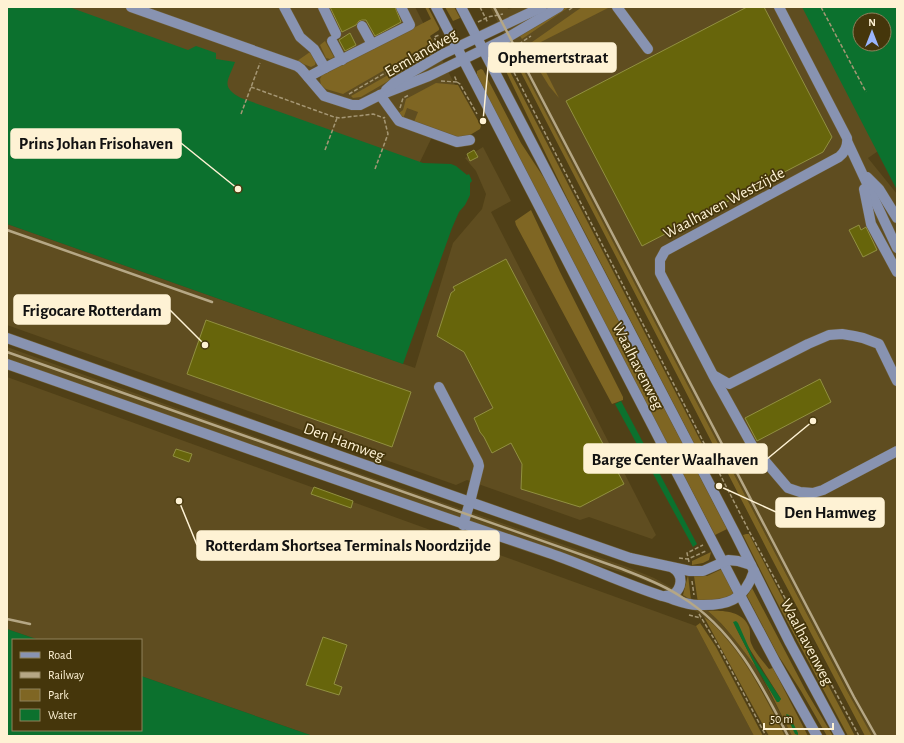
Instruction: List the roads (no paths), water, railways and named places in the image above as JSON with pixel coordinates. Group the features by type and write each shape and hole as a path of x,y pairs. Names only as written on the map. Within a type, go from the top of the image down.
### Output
{"street":[{"name":"Eemlandweg","path":"131,7 297,66 322,95 352,105 360,105 464,59 515,34 559,7"},
{"path":"284,7 300,37 314,49 325,68"},
{"path":"323,7 342,60"},
{"path":"308,77 410,25 401,7"},
{"name":"Waalhavenweg","path":"436,7 740,595 817,736"},
{"name":"Waalhavenweg","path":"461,7 753,568 790,643 840,736"},
{"name":"Eemlandweg","path":"380,95 395,82 443,54 542,7"},
{"path":"617,7 648,49"},
{"path":"779,7 847,138 897,248"},
{"path":"362,26 372,44"},
{"path":"380,95 399,122 457,142 470,140"},
{"name":"Waalhaven Westzijde","path":"848,143 843,154 839,158 665,251 660,260 660,273 713,375 753,446 788,488 800,492 813,493 823,490 897,451"},
{"path":"861,171 879,190 897,218"},
{"path":"861,171 897,235"},
{"path":"861,171 876,217 897,258"},
{"path":"861,171 871,224 897,272"},
{"path":"713,375 729,384 808,344 829,335 842,334 863,338 878,344 897,381"},
{"name":"Den Hamweg","path":"7,338 630,558 652,564 690,571 703,571 728,560 738,561 753,568"},
{"path":"7,364 463,525 552,554 652,593 696,605 726,603 734,600 740,595 750,582 753,568"},
{"path":"439,387 478,462 478,472 463,525"},
{"path":"652,593 671,596 679,590 681,578 678,572 673,568"},
{"path":"726,603 739,606 751,614"}],"water":[{"path":"7,7 69,7 188,50 196,46 216,53 216,59 235,62 228,79 228,87 234,94 241,98 423,163 451,164 467,175 469,174 472,181 470,183 470,195 465,205 459,212 452,228 403,364 7,224"},
{"path":"802,7 897,7 897,190"},
{"path":"621,401 697,544 693,547 615,404"},
{"path":"736,621 753,657 781,699 779,702 777,702 756,667 733,622"},
{"path":"7,629 36,639 12,639 12,731 142,731 142,676 313,736 7,736"},
{"path":"786,714 789,715 798,735 795,734"}],"railway":[{"path":"494,7 854,697 876,736"},
{"path":"7,230 212,302"},
{"path":"7,352 622,569 659,584 699,609 730,640 756,677 788,736"},
{"path":"7,619 30,624"}],"place":[{"name":"Ophemertstraat","path":"483,121"},
{"name":"Prins Johan Frisohaven","path":"238,189"},
{"name":"Frigocare Rotterdam","path":"205,345"},
{"name":"Barge Center Waalhaven","path":"813,421"},
{"name":"Den Hamweg","path":"719,486"},
{"name":"Rotterdam Shortsea Terminals Noordzijde","path":"179,501"}]}
